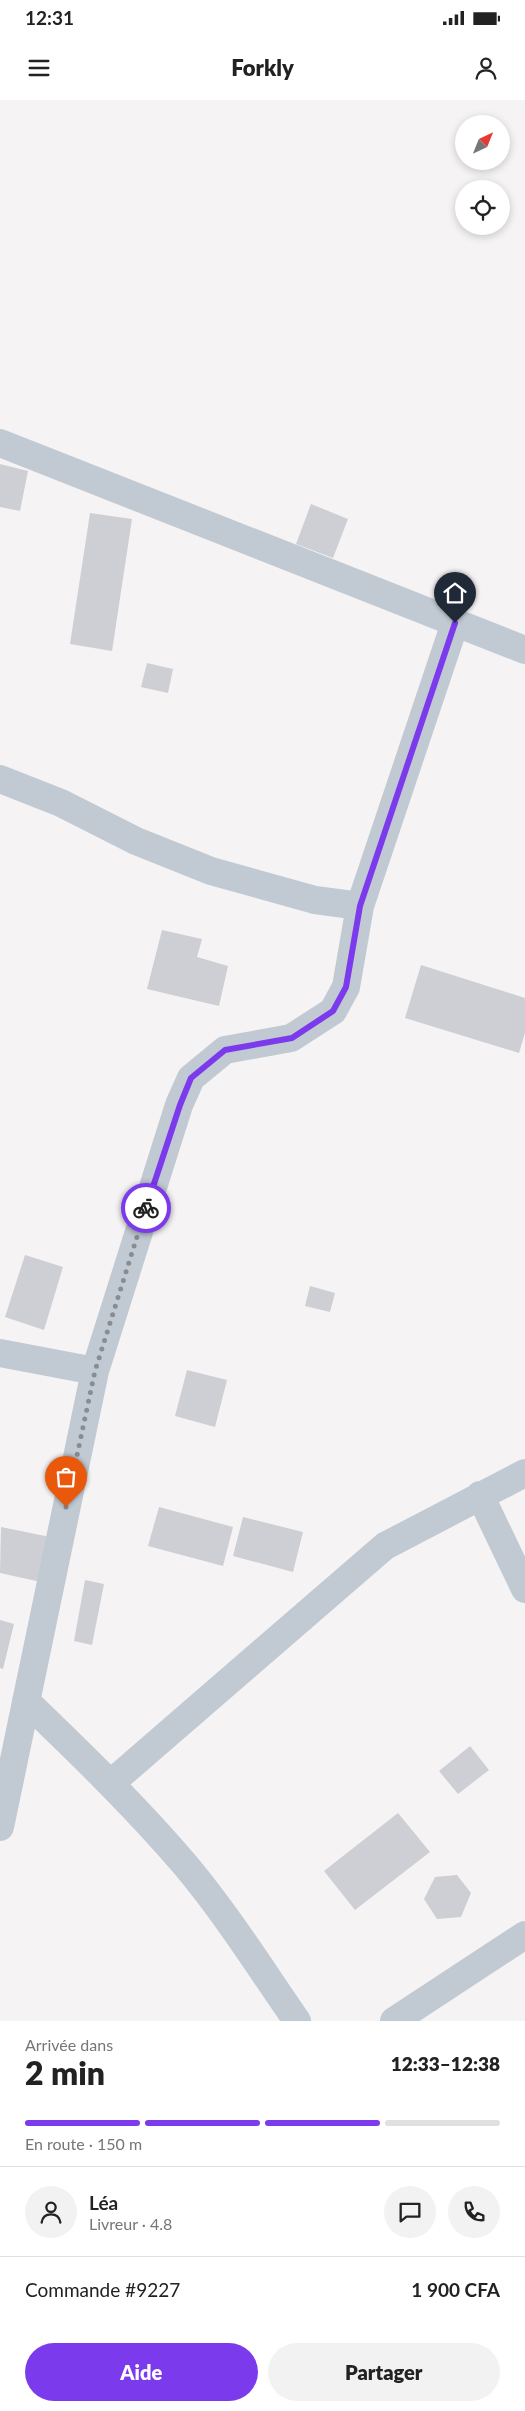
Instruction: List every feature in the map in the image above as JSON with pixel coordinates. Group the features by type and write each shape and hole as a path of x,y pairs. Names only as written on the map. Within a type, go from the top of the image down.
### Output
{"street":[{"path":"0,443 525,650"},
{"path":"0,1827 95,1371 176,1114 191,1078 225,1050 292,1038 333,1011 346,987 360,906 455,623"},
{"path":"0,779 61,803 136,841 211,871 315,900 360,906"},
{"path":"0,1353 95,1371"},
{"path":"111,1783 385,1546 525,1473"},
{"path":"480,1495 525,1590"},
{"path":"26,1701 111,1783 187,1868 236,1932 297,2021"},
{"path":"394,2021 525,1935"}],"building":[{"path":"0,464 28,471 20,511 0,507"},
{"path":"311,504 348,519 333,558 296,544"},
{"path":"90,513 132,519 112,651 70,644"},
{"path":"147,663 173,669 168,693 141,687"},
{"path":"162,930 202,939 197,957 228,966 219,1006 147,989"},
{"path":"421,965 525,998 525,1033 519,1053 405,1018"},
{"path":"25,1255 63,1267 44,1330 5,1317"},
{"path":"310,1286 335,1293 330,1312 305,1306"},
{"path":"187,1370 227,1380 215,1427 175,1416"},
{"path":"159,1507 233,1527 223,1566 148,1546"},
{"path":"243,1517 303,1532 293,1572 233,1556"},
{"path":"1,1527 50,1537 41,1582 0,1573"},
{"path":"85,1580 104,1584 92,1645 74,1641"},
{"path":"0,1620 14,1624 3,1669 0,1668"},
{"path":"470,1746 489,1770 458,1794 439,1771"},
{"path":"398,1813 430,1852 355,1910 324,1871"},
{"path":"457,1875 471,1893 461,1917 437,1919 424,1899 435,1877"}],"way so far":[{"path":"66,1507 95,1371 146,1208"}],"route":[{"path":"146,1208 180,1105 191,1078 225,1050 292,1038 333,1011 346,987 360,906 455,623"}]}
